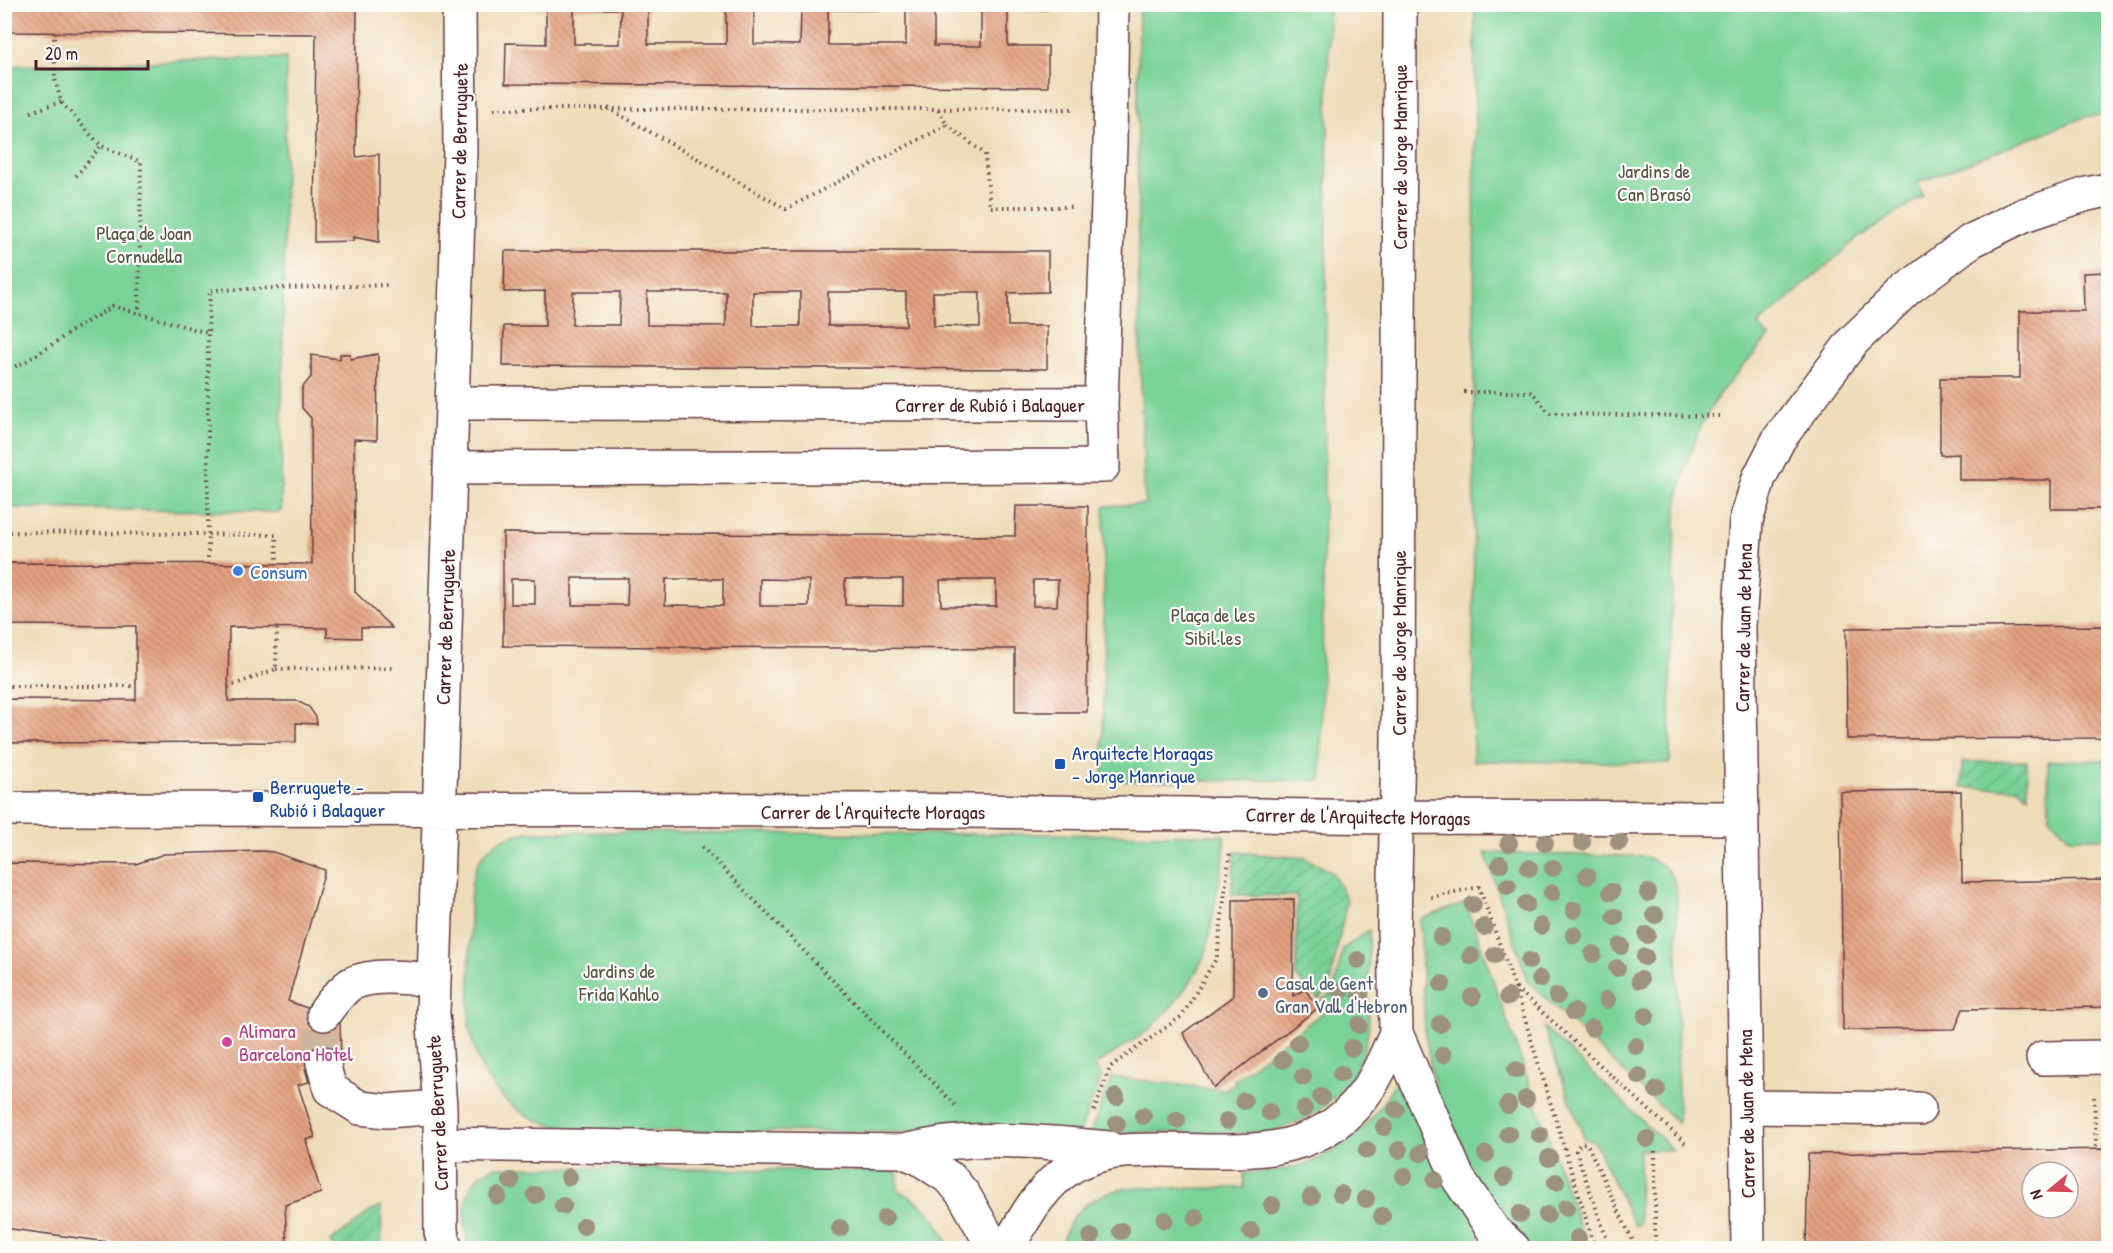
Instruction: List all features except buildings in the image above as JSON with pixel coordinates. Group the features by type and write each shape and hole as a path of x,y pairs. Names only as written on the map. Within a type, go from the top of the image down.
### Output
{"street":[{"name":"Carrer de Berruguete","path":"446,1248 441,1232 440,1107 433,1013 433,980 460,151 459,4"},
{"path":"1101,404 1112,4"},
{"name":"Carrer de Jorge Manrique","path":"1400,4 1397,817 1394,926 1396,1033 1458,1178 1494,1230 1513,1248"},
{"name":"Carrer de Juan de Mena","path":"1748,1248 1739,625 1746,521 1759,478 1779,439 1853,341 1906,290 1971,241 2024,215 2087,194 2109,190"},
{"name":"Carrer de Rubió i Balaguer","path":"450,468 1103,466 1101,404 452,404"},
{"name":"Carrer de l'Arquitecte Moragas","path":"4,808 896,810 1397,817 1740,818"},
{"path":"324,1014 351,983 389,976 433,980"},
{"path":"440,1144 902,1150 956,1142 1081,1145 1122,1150 1252,1151 1275,1149 1317,1134 1355,1105 1370,1087 1396,1033"},
{"path":"2043,1058 2109,1057"},
{"path":"323,1063 330,1089 360,1108 387,1111 440,1107"},
{"path":"1746,1107 1919,1109"},
{"path":"902,1150 951,1179 964,1195 994,1248"},
{"path":"1007,1248 1038,1197 1055,1179 1075,1165 1098,1155 1122,1150"}],"path":[{"path":"54,32 55,80 61,102 101,146 141,162 139,313"},
{"path":"31,112 61,102"},
{"path":"608,108 786,208 948,125"},
{"path":"494,109 1081,108"},
{"path":"938,109 948,125 985,154 990,207 1082,207"},
{"path":"76,176 101,146"},
{"path":"208,558 206,506 210,290 389,285"},
{"path":"4,371 40,355 70,332 92,321 113,306 208,333"},
{"path":"1464,392 1532,392 1550,414 1719,416"},
{"path":"4,532 276,535 277,563"},
{"path":"276,669 277,628"},
{"path":"228,687 276,669 395,668"},
{"path":"4,686 135,686"},
{"path":"665,810 956,1106"},
{"path":"1081,1145 1110,1067 1182,1016 1217,957 1230,849"},
{"path":"1430,897 1479,887 1515,987 1595,1248"},
{"path":"1515,987 1685,1143"},
{"path":"2094,1097 2096,1149"},
{"path":"1610,1248 1576,1151 1580,1144 1585,1143 1588,1146 1636,1248"},
{"path":"1656,1152 1656,1248"}],"green space":[{"name":"Plaça de les Sibil·les","path":"1139,5 1329,5 1321,780 1103,781 1104,506 1145,504 1138,254"},
{"name":"Jardins de Can Brasó","path":"1475,5 2108,5 2108,114 2085,117 1917,183 1923,196 1858,238 1758,325 1769,337 1719,394 1701,426 1688,459 1679,493 1675,528 1671,628 1670,763 1473,761"},
{"name":"Plaça de Joan Cornudella","path":"286,58 281,512 5,508 5,66"},
{"path":"2108,760 2108,838 2070,838 2049,817 2048,761"},
{"path":"2027,761 2028,796 2019,788 1962,788 1962,762"},
{"name":"Jardins de Frida Kahlo","path":"528,832 1224,835 1224,856 1206,953 1191,981 1149,1030 1094,1066 1102,1076 1080,1132 587,1131 541,1122 522,1113 506,1101 482,1069 474,1048 469,1024 470,903 475,871 482,857 492,846 507,837"},
{"path":"1235,852 1305,858 1332,872 1347,900 1329,989 1318,999 1296,977 1297,896 1231,895"},
{"path":"1485,853 1641,856 1661,864 1669,872 1677,892 1678,1123 1528,981"},
{"path":"1466,903 1587,1248 1529,1248 1524,1245 1465,1163 1436,1093 1425,1034 1420,919"},
{"path":"1369,930 1369,1023 1363,1051 1356,1069 1345,1085 1317,1111 1282,1128 1263,1133 1090,1132 1112,1077 1223,1090 1236,1084 1234,1080 1327,1009 1321,1001 1333,992 1343,949"},
{"path":"1543,1026 1673,1150 1639,1150 1639,1224 1635,1226 1594,1142 1584,1138"},
{"path":"1398,1077 1498,1248 1060,1248 1075,1215 1092,1200 1102,1195 1127,1188 1244,1188 1244,1173 1295,1167 1317,1160 1354,1136 1370,1120"},
{"path":"496,1167 898,1173 898,1190 930,1213 941,1229 949,1248 469,1248 465,1224 466,1200 476,1180 484,1172"},
{"path":"381,1206 382,1248 333,1248 330,1241"}],"tunnel":[{"path":"323,1063 320,1039 324,1014"}],"place":[{"name":"Consum","path":"238,571"},
{"name":"Arquitecte Moragas - Jorge Manrique","path":"1060,764"},
{"name":"Berruguete - Rubió i Balaguer","path":"258,797"},
{"name":"Casal de Gent Gran Vall d'Hebron","path":"1263,993"},
{"name":"Alimara Barcelona Hotel","path":"227,1042"}]}
